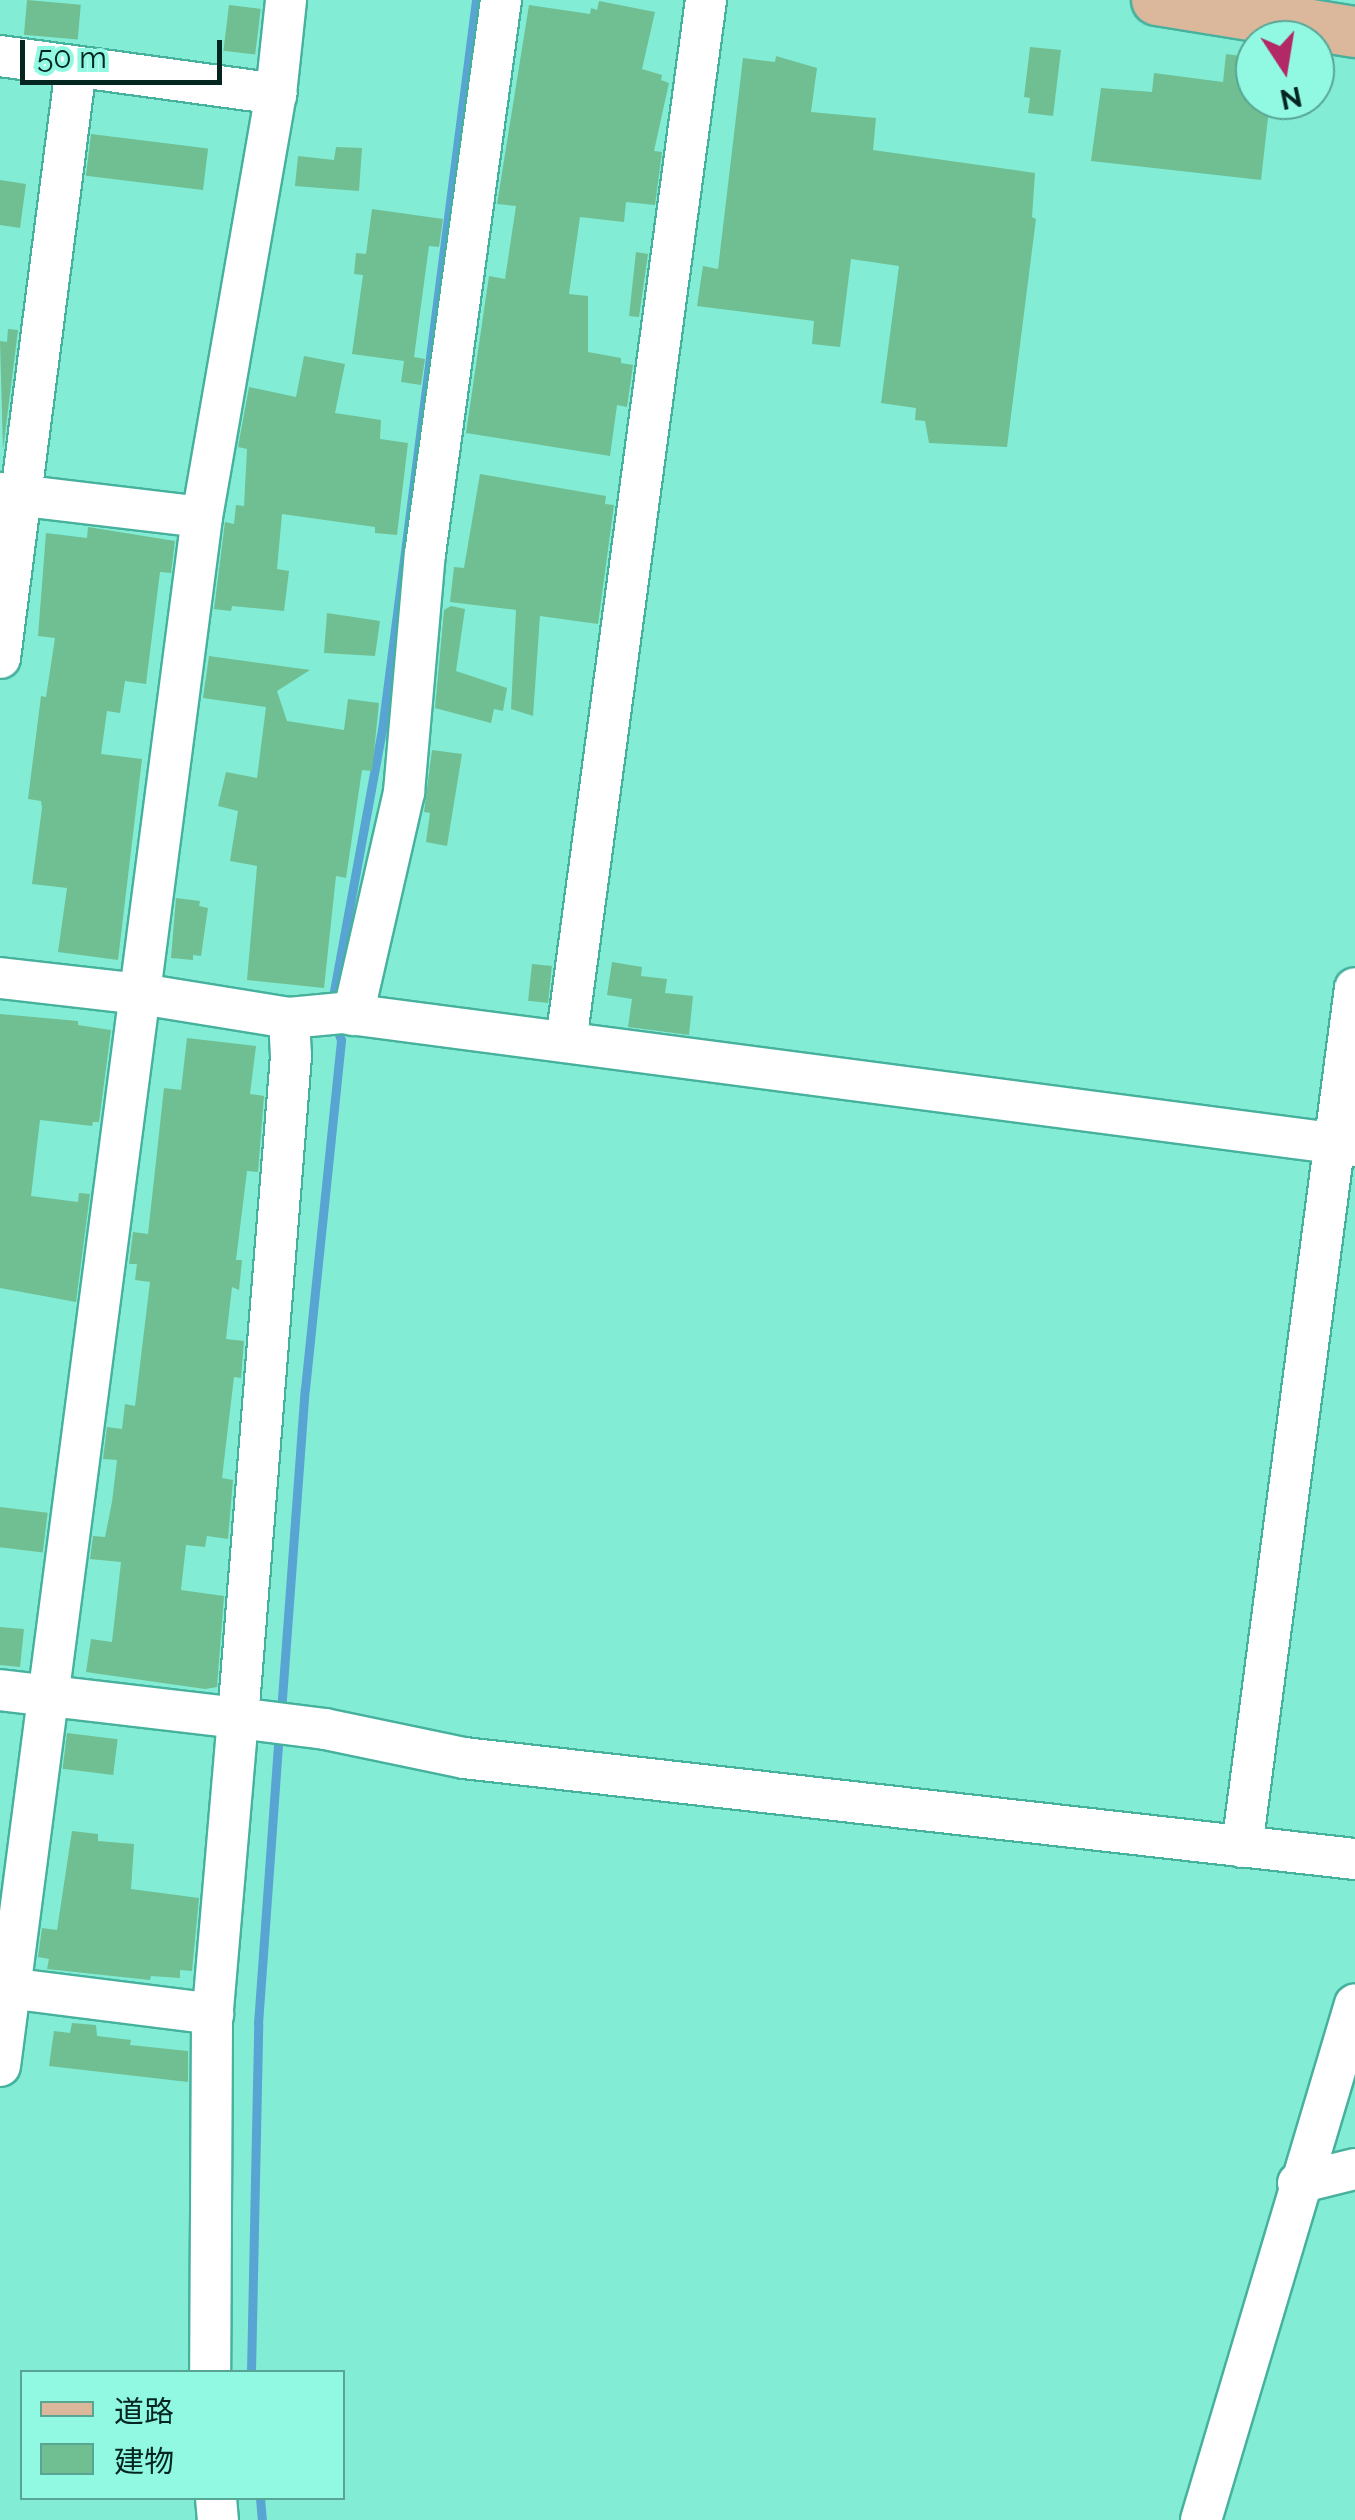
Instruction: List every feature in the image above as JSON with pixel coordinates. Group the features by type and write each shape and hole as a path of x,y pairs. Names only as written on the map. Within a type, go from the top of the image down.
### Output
{"main road":[{"path":"1157,0 1355,32"}],"street":[{"path":"0,2066 4,1987 142,994 202,516 276,94 286,0"},
{"path":"210,2370 213,2014 246,1719 292,1056 322,1016 404,792 425,554 501,0"},
{"path":"566,1042 706,0"},
{"path":"0,56 276,94"},
{"path":"0,658 10,494 76,67"},
{"path":"10,494 202,516"},
{"path":"0,978 566,1042 1345,1144"},
{"path":"1242,1846 1345,1144 1355,988"},
{"path":"0,1690 325,1728 464,1758 1355,1859"},
{"path":"4,1987 213,2014"},
{"path":"1201,2520 1298,2183 1355,2004"},
{"path":"1298,2183 1355,2169"}],"building":[{"path":"27,0 81,5 78,40 24,35"},
{"path":"599,1 655,12 642,69 662,75 661,80 669,83 654,151 662,152 655,205 626,202 624,222 580,217 569,294 588,296 588,352 621,358 621,363 633,365 627,407 617,405 610,456 466,433 489,276 505,279 516,206 497,204 529,5 590,14 591,8 597,10"},
{"path":"229,5 261,9 255,55 223,51"},
{"path":"1030,47 1061,50 1053,116 1028,113 1030,98 1024,97"},
{"path":"1226,54 1235,55 1235,120 1268,120 1261,180 1091,161 1101,88 1152,92 1154,73 1223,82"},
{"path":"776,56 817,68 811,112 876,118 873,150 1035,173 1032,217 1036,219 1007,447 929,443 925,421 915,420 916,408 881,403 899,266 851,259 840,347 812,344 814,321 697,306 703,266 718,269 743,58 775,62"},
{"path":"91,134 208,148 203,190 86,176"},
{"path":"336,147 362,148 359,191 295,186 298,156 334,160"},
{"path":"0,180 26,184 20,228 0,225"},
{"path":"372,209 443,219 439,247 429,246 414,357 425,359 421,385 401,382 404,361 352,354 363,275 354,274 356,253 366,254"},
{"path":"636,252 648,254 639,317 629,316"},
{"path":"8,329 18,330 3,450 0,341 7,342"},
{"path":"304,356 345,364 335,413 381,420 380,439 408,443 397,535 375,533 375,527 282,514 277,569 289,571 284,611 232,606 231,611 214,609 225,522 234,524 236,505 244,506 247,449 238,447 249,387 296,397"},
{"path":"480,474 606,496 605,504 614,505 598,624 540,616 533,716 511,709 516,610 450,602 454,567 464,568"},
{"path":"88,527 175,541 171,573 160,572 146,684 125,681 120,713 107,711 101,754 142,759 118,960 58,952 67,888 32,884 42,808 41,801 28,799 41,696 46,697 55,638 38,636 46,533 87,538"},
{"path":"451,606 465,609 456,671 507,688 503,711 494,709 491,723 435,708 444,610"},
{"path":"327,613 380,621 375,656 324,653"},
{"path":"209,656 310,670 277,691 287,721 344,730 348,699 379,703 372,771 362,770 346,878 336,876 324,988 247,980 257,866 230,861 238,811 218,806 226,772 257,778 266,707 203,698"},
{"path":"432,750 462,754 447,846 426,842 430,813 424,812"},
{"path":"176,898 200,901 199,906 208,908 201,956 193,955 193,960 171,958"},
{"path":"612,962 642,967 641,976 667,979 665,993 693,996 689,1035 628,1027 632,999 607,995"},
{"path":"532,964 552,966 548,1003 528,1001"},
{"path":"0,1014 78,1021 78,1025 111,1030 99,1122 92,1126 40,1120 31,1196 78,1202 79,1193 90,1194 76,1302 0,1288"},
{"path":"187,1038 256,1046 250,1094 264,1096 258,1172 247,1171 236,1260 242,1260 239,1290 232,1287 226,1339 244,1341 241,1378 234,1377 222,1478 233,1480 228,1539 207,1536 205,1547 186,1545 181,1590 224,1596 217,1687 205,1689 86,1672 91,1639 112,1642 121,1562 90,1559 93,1536 105,1537 112,1502 117,1460 103,1459 107,1427 122,1429 125,1404 135,1406 150,1282 135,1280 137,1264 129,1264 133,1232 148,1234 164,1088 181,1090"},
{"path":"0,1507 48,1513 43,1553 0,1547"},
{"path":"0,1627 24,1629 20,1667 0,1665"},
{"path":"67,1733 118,1739 113,1775 63,1769"},
{"path":"72,1831 98,1834 98,1841 134,1844 131,1889 199,1898 192,1971 180,1970 180,1978 151,1976 150,1980 47,1969 49,1959 38,1957 42,1928 57,1930"},
{"path":"72,2023 96,2025 97,2036 131,2040 130,2045 188,2051 188,2082 49,2066 54,2031 70,2033"}],"waterway":[{"path":"332,1002 382,730 476,0"},
{"path":"281,1712 305,1389 341,1040 336,1026"},
{"path":"251,2370 258,2024 279,1733"},
{"path":"260,2500 262,2520"}]}
